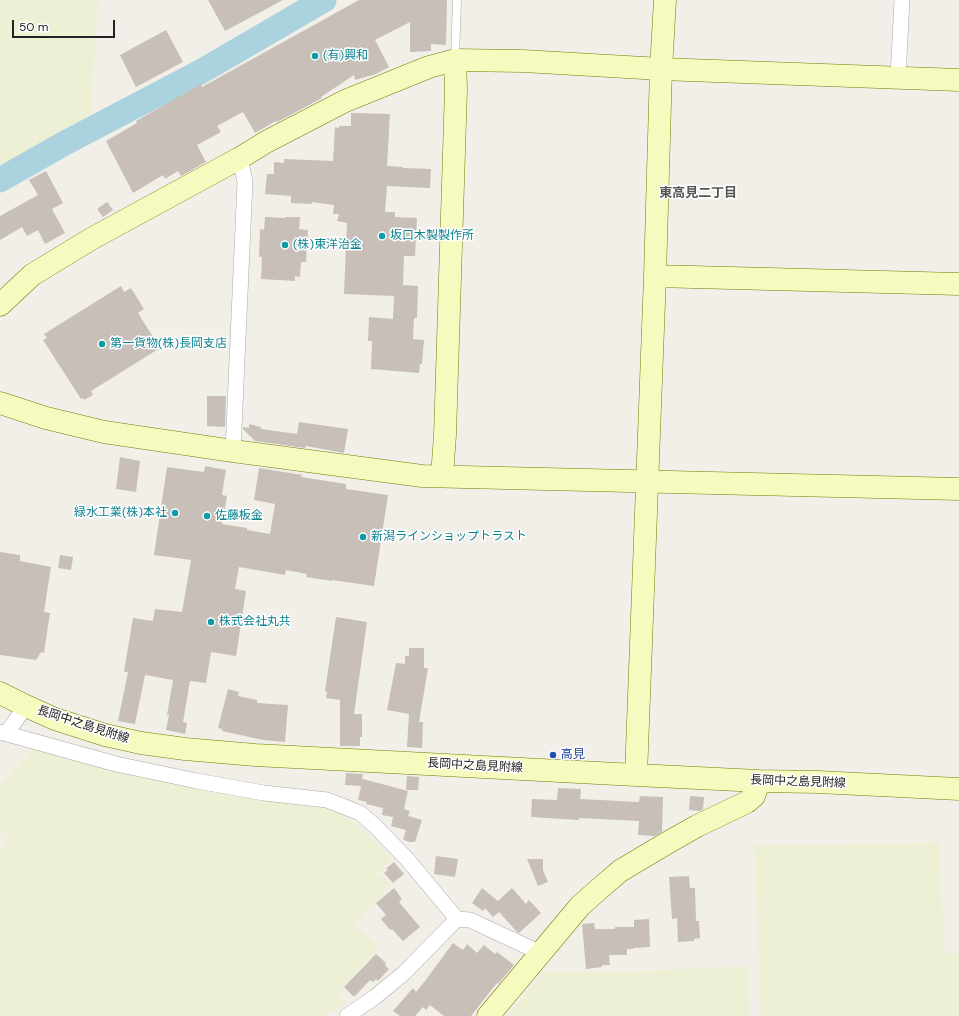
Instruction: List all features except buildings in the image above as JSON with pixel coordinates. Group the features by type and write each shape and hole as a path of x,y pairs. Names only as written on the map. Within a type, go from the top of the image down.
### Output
{"street":[{"path":"636,775 655,276 661,69 665,0"},
{"path":"898,78 902,0"},
{"path":"442,476 445,435 456,89 455,60"},
{"path":"0,305 32,275 92,239 240,158 266,142 345,101 429,67 455,60 523,61 661,69 959,80"},
{"path":"233,451 245,182 240,158"},
{"path":"655,276 959,284"},
{"path":"0,403 46,418 104,432 422,476 959,489"},
{"name":"長岡中之島見附線","path":"0,694 55,718 105,735 184,750 255,756 759,781 818,782 959,789"},
{"path":"26,706 3,733 116,764 264,793 327,800 360,813 375,826 407,860 457,919 470,920 541,952"},
{"path":"488,1016 580,906 620,871 667,842 747,802 754,796 759,781"},
{"path":"347,1016 375,997 404,973 457,919"}],"lane":[{"path":"455,60 457,0"}],"green space":[{"path":"0,0 98,0 91,117 0,168"},
{"path":"35,747 226,791 308,806 317,806 340,813 353,821 392,859 378,873 392,884 355,924 379,947 338,993 346,1003 325,1016 0,1016 0,850 10,839 0,829 0,784"},
{"path":"939,842 945,954 959,953 959,1016 761,1016 754,845"},
{"path":"749,966 750,1016 507,1016 544,972 639,971"}],"waterway":[{"path":"0,180 65,143 202,71 324,0"}],"place":[{"name":"(有)興和","path":"315,56"},
{"name":"坂口木製製作所","path":"382,236"},
{"name":"(株)東洋治金","path":"285,245"},
{"name":"第一貨物(株)長岡支店","path":"102,344"},
{"name":"緑水工業(株)本社","path":"175,513"},
{"name":"佐藤板金","path":"207,516"},
{"name":"新潟ラインショップトラスト","path":"363,537"},
{"name":"株式会社丸共","path":"211,622"},
{"name":"高見","path":"553,755"}],"district":[{"name":"東高見二丁目","path":"698,194"}]}
